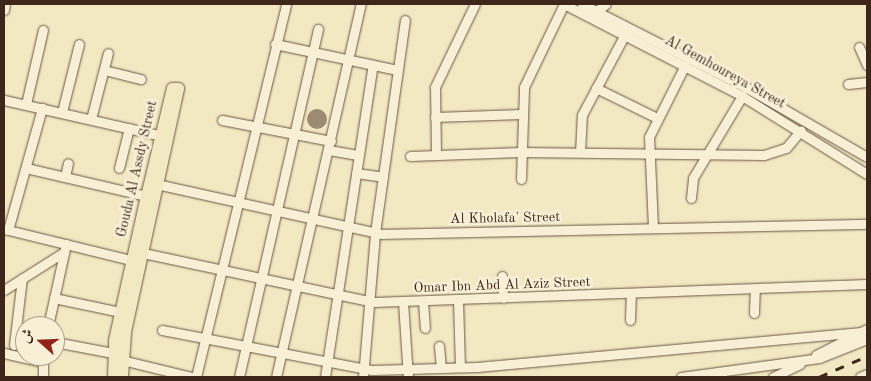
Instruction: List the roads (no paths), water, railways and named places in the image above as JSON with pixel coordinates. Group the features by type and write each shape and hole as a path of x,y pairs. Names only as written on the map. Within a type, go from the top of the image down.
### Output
{"main road":[{"name":"Gouda Al Assdy Street","path":"113,377 142,253 164,137"},
{"name":"Gouda Al Assdy Street","path":"122,377 118,357 120,312 146,196 154,183"}],"street":[{"path":"4,10 5,4"},
{"path":"196,377 286,4"},
{"path":"276,377 314,220 361,4"},
{"path":"436,155 435,118 437,83 475,4"},
{"path":"521,179 521,114 526,81 564,4"},
{"name":"Al Gemhoureya Street","path":"564,4 593,14 867,157"},
{"name":"Al Gemhoureya Street","path":"582,4 593,14"},
{"path":"593,14 606,4"},
{"path":"363,373 375,233 405,20"},
{"name":"Al Gemhoureya Street","path":"612,24 625,34 742,96 801,130 852,160 867,174"},
{"path":"239,377 259,279 318,29"},
{"path":"26,104 43,30"},
{"path":"580,152 581,120 625,34"},
{"path":"62,112 79,44"},
{"path":"275,44 397,70"},
{"path":"859,47 867,65"},
{"path":"91,119 108,53"},
{"path":"325,377 373,65"},
{"path":"652,228 649,153 657,118 685,65"},
{"path":"104,70 141,79"},
{"path":"848,84 867,82"},
{"path":"596,88 657,118"},
{"path":"691,198 692,180 742,96"},
{"path":"4,100 164,137"},
{"path":"42,108 26,168 6,229 65,248 131,260"},
{"path":"435,118 521,114"},
{"path":"222,120 294,134 358,155"},
{"path":"119,168 129,128"},
{"path":"410,156 520,152 772,154 792,143 801,130"},
{"path":"852,160 867,167"},
{"path":"65,177 68,163"},
{"path":"26,168 146,196"},
{"path":"356,173 383,177"},
{"name":"Al Kholafa' Street","path":"154,183 375,233 867,224"},
{"path":"4,290 65,248"},
{"path":"50,316 65,248"},
{"name":"Omar Ibn Abd Al Aziz Street","path":"142,253 368,302 423,302 867,284"},
{"path":"502,276 503,298"},
{"path":"4,352 14,345 22,278"},
{"path":"754,313 755,290"},
{"path":"630,294 630,320"},
{"path":"54,298 120,312"},
{"path":"458,300 460,368"},
{"path":"403,302 407,373"},
{"path":"423,302 424,328"},
{"path":"162,330 363,373 407,373 440,368 460,368 865,333"},
{"path":"773,377 865,333"},
{"path":"65,344 192,377"},
{"path":"439,346 440,368"},
{"path":"681,377 749,373 810,359"},
{"path":"860,377 867,374"}],"railway":[{"path":"819,377 867,356"}]}
